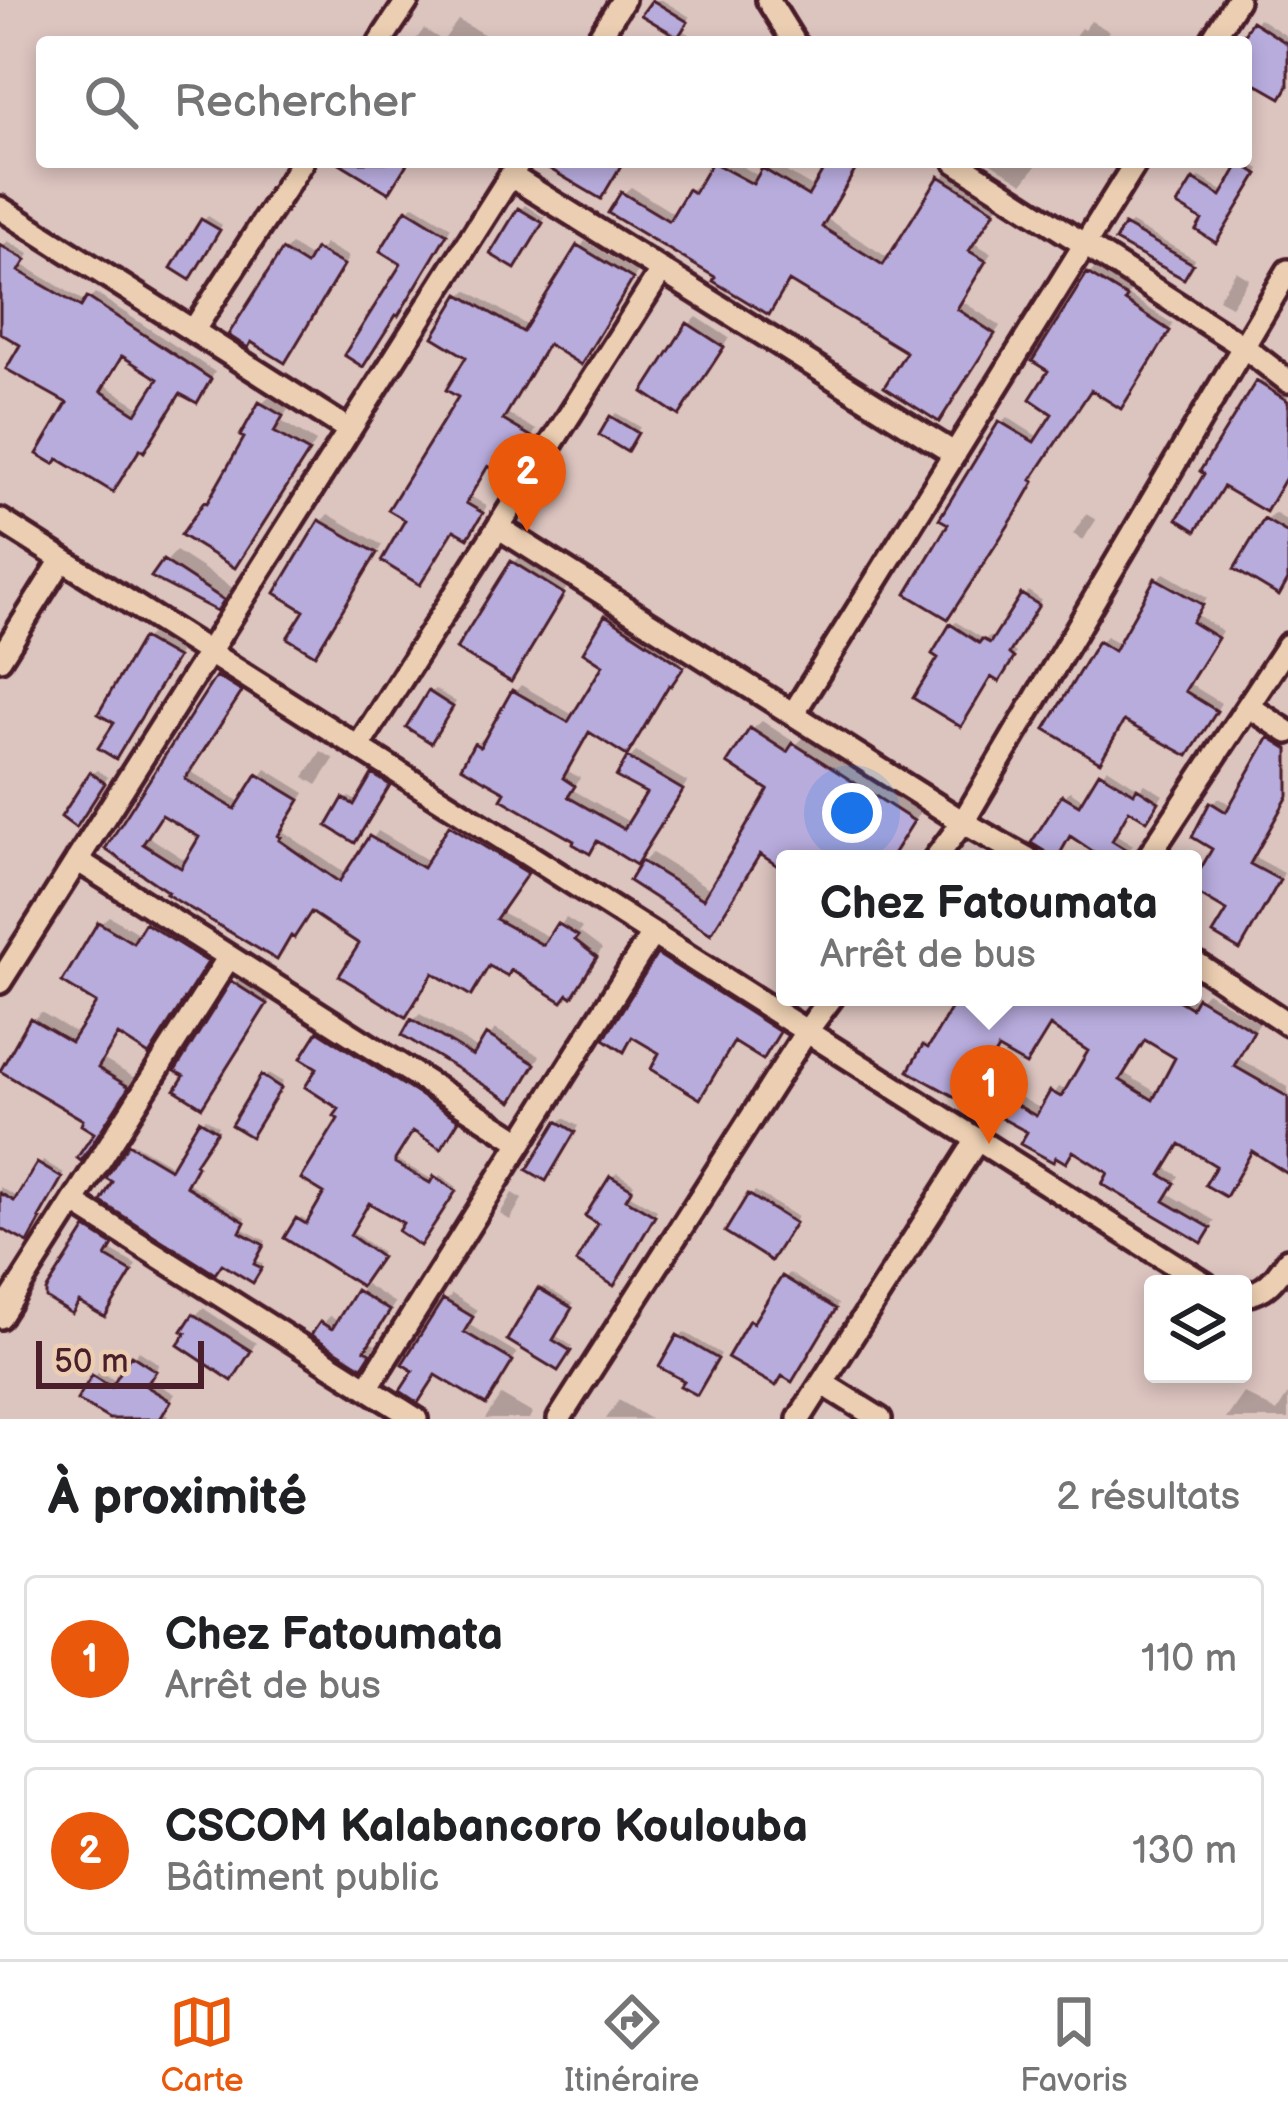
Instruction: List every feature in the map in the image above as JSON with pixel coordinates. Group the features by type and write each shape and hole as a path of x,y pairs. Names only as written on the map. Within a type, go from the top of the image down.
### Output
{"street":[{"path":"384,36 408,0"},
{"path":"600,36 623,0"},
{"path":"768,0 790,36"},
{"path":"1215,36 1237,0"},
{"path":"193,331 298,168"},
{"path":"965,168 1244,347 1288,381"},
{"path":"793,714 1132,168"},
{"path":"0,982 515,169 662,270 955,454"},
{"path":"0,208 349,430"},
{"path":"358,747 662,270"},
{"path":"942,850 1288,271"},
{"path":"0,520 1191,1275"},
{"path":"498,526 1013,850"},
{"path":"0,658 62,560"},
{"path":"1153,850 1288,645"},
{"path":"1248,706 1288,732"},
{"path":"77,860 521,1142"},
{"path":"367,1388 652,934"},
{"path":"0,1317 229,957"},
{"path":"1202,967 1288,1024"},
{"path":"559,1419 825,1006"},
{"path":"799,1419 977,1139"},
{"path":"73,1202 416,1419"},
{"path":"1252,1293 1272,1283 1288,1260"},
{"path":"822,1383 880,1419"}],"building":[{"path":"652,0 688,22 676,36 641,15"},
{"path":"1252,21 1288,44 1288,86 1281,98 1252,81 1252,36 1243,36"},
{"path":"348,168 404,168 389,193"},
{"path":"548,168 619,168 601,199"},
{"path":"709,168 723,168 753,184 762,168 808,196 824,168 856,168 822,227 883,265 939,176 995,211 969,251 986,261 957,309 995,334 939,422 884,387 906,352 789,281 769,315 608,213 621,192 669,221 688,189 694,193"},
{"path":"1237,168 1258,174 1216,243 1196,230 1202,220 1177,205 1193,179 1221,196"},
{"path":"518,208 543,223 515,269 490,254"},
{"path":"406,209 447,234 363,367 344,355 401,264 380,251"},
{"path":"201,219 220,230 190,280 171,268"},
{"path":"1124,225 1193,264 1184,279 1115,241"},
{"path":"0,245 26,260 19,271 81,307 87,297 211,379 197,403 180,394 113,492 58,459 54,464 37,454 67,403 6,369 20,345 0,333","holes":["122,356 158,379 136,414 101,391"]},
{"path":"577,245 633,279 581,365 548,344 503,420 532,437 523,454 509,478 488,466 466,503 483,513 468,538 454,530 420,585 381,561 405,520 388,510 458,397 446,390 466,357 433,337 459,294 523,332"},
{"path":"315,249 344,265 285,363 251,342 248,348 228,335 282,250 306,265"},
{"path":"1087,273 1170,331 1121,409 1091,390 948,619 906,594 948,524 939,519 999,421 1034,442 1052,414 1030,399 1048,371 1032,361"},
{"path":"687,323 724,347 679,416 643,392"},
{"path":"1256,381 1288,401 1288,474 1266,512 1223,487 1196,531 1177,519 1204,474 1200,471"},
{"path":"259,402 283,416 274,432 309,452 235,568 181,535 207,503"},
{"path":"610,416 638,433 627,452 599,435"},
{"path":"1264,519 1288,533 1288,580 1279,596 1234,569"},
{"path":"319,520 377,553 315,655 287,638 304,611 275,593"},
{"path":"163,560 224,600 217,611 151,577"},
{"path":"511,561 564,594 511,682 456,649"},
{"path":"1155,578 1203,605 1192,622 1218,638 1185,691 1217,711 1188,756 1124,721 1100,762 1045,729 1098,641 1114,651"},
{"path":"1021,594 1039,605 1009,654 1014,658 999,682 991,677 961,727 913,698 938,658 932,654 950,624 979,643 982,639 990,643"},
{"path":"605,615 684,667 627,756 589,732 563,778 575,786 568,797 624,829 646,793 616,777 627,757 683,790 636,865 597,841 590,854 501,799 505,792 461,767 474,743 480,747 512,690 568,722 603,665 583,652"},
{"path":"142,638 177,658 116,759 98,748 114,723 98,714"},
{"path":"216,676 242,692 185,779 235,809 257,774 300,800 279,840 339,882 369,836 423,868 449,825 528,873 496,919 543,945 557,923 578,936 575,940 597,957 572,997 568,994 562,1002 511,970 508,976 489,966 471,996 433,973 406,1017 339,976 359,944 311,912 277,960 166,894 105,849","holes":["162,815 199,837 181,868 143,844"]},
{"path":"428,691 453,707 431,743 406,727"},
{"path":"750,728 787,752 793,743 914,821 896,850 776,850 776,865 760,854 711,934 629,881 641,861 703,899 768,790 727,763"},
{"path":"1269,737 1288,749 1288,796 1250,864 1280,880 1240,950 1213,934 1227,911 1202,896 1202,866 1212,849 1192,837 1210,802 1226,812"},
{"path":"90,772 105,783 76,828 61,817"},
{"path":"1099,772 1159,802 1147,821 1129,810 1112,841 1127,850 1091,850 1070,836 1062,850 1042,850 1031,843 1062,795 1079,805"},
{"path":"372,774 390,785 355,843 327,826 343,798 354,805"},
{"path":"98,922 133,943 145,923 208,962 149,1055 118,1035 98,1068 129,1087 81,1161 77,1158 94,1133 81,1125 83,1120 0,1071 30,1018 71,1042 96,1003 62,982"},
{"path":"657,954 780,1032 763,1060 734,1042 700,1099 651,1069 659,1053 632,1037 624,1052 604,1039"},
{"path":"231,981 267,1004 202,1107 175,1090 184,1076 175,1071"},
{"path":"1202,1000 1254,1031 1234,1066 1288,1097 1288,1174 1252,1151 1226,1197 1205,1185 1216,1166 1180,1144 1161,1175 1175,1183 1164,1201 1211,1228 1202,1243 1102,1184 1108,1173 1073,1151 1066,1163 1056,1157 1053,1162 1020,1144 1027,1132 908,1071 923,1045 928,1048 953,1006 1191,1008 1202,1006","holes":["1050,1026 1088,1051 1061,1097 1050,1091 1036,1116 980,1084 998,1049 1026,1065","1145,1040 1175,1058 1153,1100 1120,1080"]},
{"path":"411,1019 473,1056 486,1034 535,1064 512,1102 402,1035"},
{"path":"318,1031 459,1120 441,1149 413,1131 395,1160 430,1183 434,1176 456,1191 420,1246 398,1231 403,1223 369,1203 350,1235 381,1257 361,1286 284,1238 296,1218 306,1224 324,1193 301,1179 338,1119 334,1116 339,1109 305,1087 317,1068 301,1058"},
{"path":"261,1075 281,1088 251,1137 231,1125"},
{"path":"199,1120 217,1131 186,1186 245,1222 240,1232 264,1245 254,1264 262,1268 253,1283 222,1264 215,1274 101,1202 112,1182 106,1178 128,1144 170,1169"},
{"path":"557,1121 575,1132 546,1181 527,1170"},
{"path":"37,1163 62,1178 28,1243 0,1228 0,1193 14,1201"},
{"path":"610,1176 632,1189 626,1199 655,1216 614,1286 576,1262 598,1224 585,1216"},
{"path":"748,1194 795,1223 771,1261 725,1232"},
{"path":"86,1228 113,1245 106,1257 132,1272 105,1317 79,1302 72,1314 46,1298"},
{"path":"782,1276 836,1309 792,1382 782,1376 776,1386 727,1358"},
{"path":"538,1288 572,1308 553,1340 571,1351 558,1371 507,1340"},
{"path":"356,1290 390,1311 365,1350 371,1353 362,1367 311,1335 320,1322 332,1329"},
{"path":"443,1299 473,1317 464,1332 513,1361 486,1405 436,1375 418,1403 400,1391 413,1371 402,1364"},
{"path":"193,1314 251,1351 232,1381 178,1345"},
{"path":"677,1335 718,1359 697,1395 659,1367"},
{"path":"131,1355 156,1371 146,1386 171,1401 160,1419 109,1419 77,1400 92,1375 111,1387"}],"place":[{"name":"CSCOM Kalabancoro Koulouba","path":"527,532"},
{"name":"Chez Fatoumata","path":"989,1144"}]}
